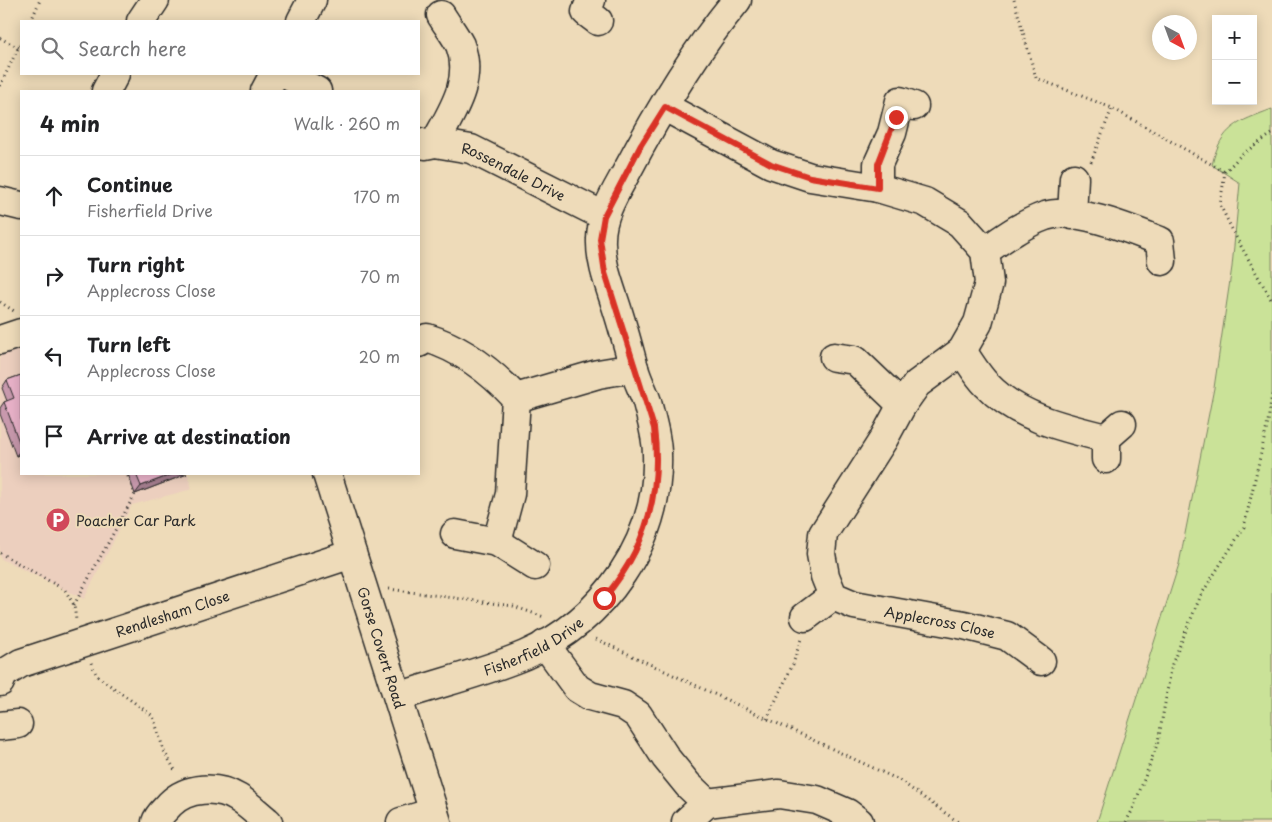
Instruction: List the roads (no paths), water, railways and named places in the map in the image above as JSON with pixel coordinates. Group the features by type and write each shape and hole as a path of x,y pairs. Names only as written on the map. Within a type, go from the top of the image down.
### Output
{"street":[{"path":"143,20 155,0"},
{"path":"302,20 312,0"},
{"name":"Fisherfield Drive","path":"398,697 525,655 572,627 596,608 613,588 649,520 656,486 657,453 652,421 605,273 600,239 604,216 641,145 699,48 737,0"},
{"path":"424,146 459,98 465,64 459,44 440,12"},
{"path":"107,90 114,75"},
{"path":"266,90 273,75"},
{"path":"287,75 315,90"},
{"path":"878,188 878,164 892,133 900,102 914,106"},
{"path":"665,107 771,164 810,177 878,188 925,202 960,223 985,251 989,283 978,323 962,351 917,384 902,405 883,440 823,534 821,554 825,576 833,596 805,617"},
{"name":"Rossendale Drive","path":"424,146 471,149 604,216"},
{"path":"1072,215 1074,178"},
{"path":"0,201 20,206"},
{"path":"985,251 1014,231 1046,215 1072,215 1115,223 1160,241 1162,261"},
{"path":"0,340 19,323"},
{"path":"422,335 446,344 474,360 496,377 516,398 510,494 497,542"},
{"path":"962,351 987,386 1015,407 1062,428 1111,440"},
{"path":"834,357 855,360 902,405"},
{"path":"516,398 574,380 634,368"},
{"name":"Gorse Covert Road","path":"327,475 436,817"},
{"path":"455,534 497,542 535,566"},
{"name":"Rendlesham Close","path":"0,682 3,674 21,663 352,554"},
{"name":"Applecross Close","path":"833,596 854,605 964,625 1007,636 1043,664"},
{"path":"545,644 577,688 590,696 624,704 638,714 666,758 688,785 707,804"},
{"path":"156,822 175,799 187,793 201,790 221,791 238,798 268,822"},
{"path":"686,822 707,804 779,794 817,800 847,813 859,822"},
{"path":"401,822 436,817"}],"place":[{"name":"Poacher Car Park","path":"58,520"}]}
